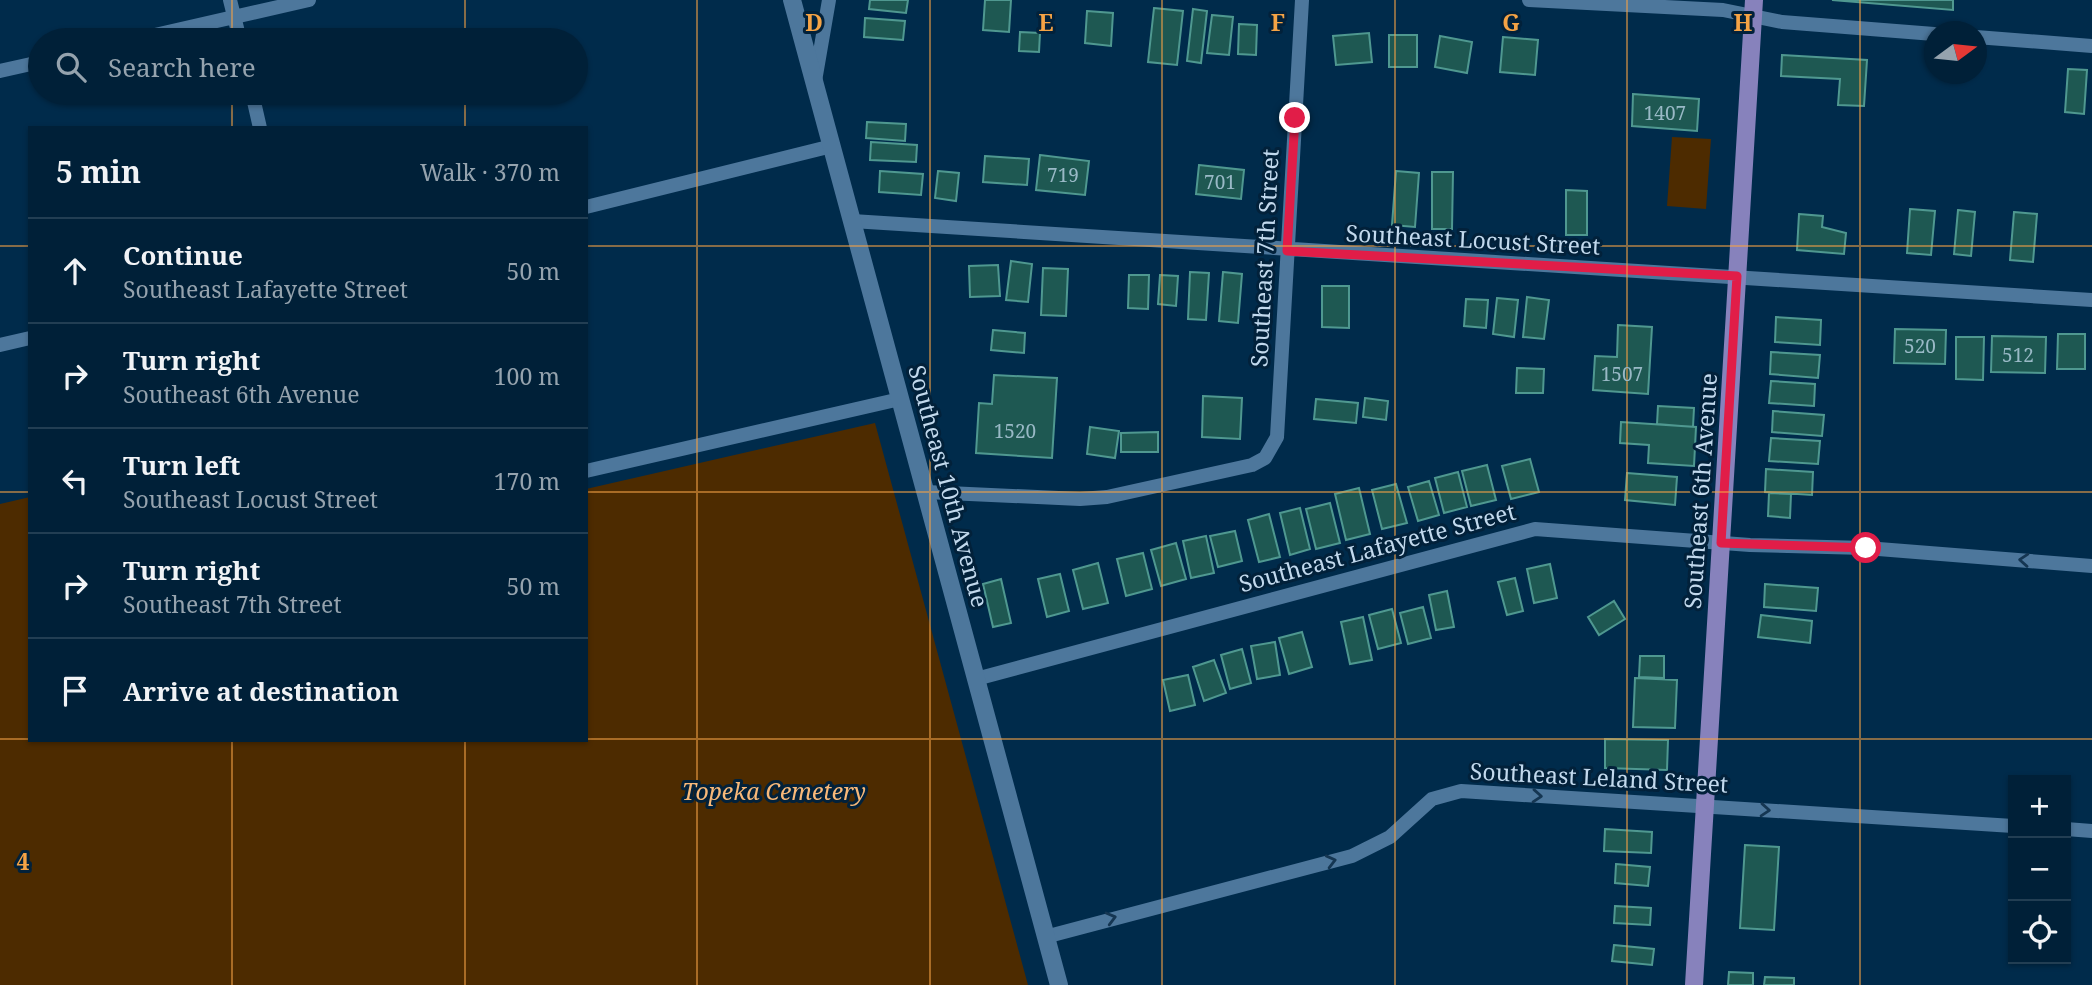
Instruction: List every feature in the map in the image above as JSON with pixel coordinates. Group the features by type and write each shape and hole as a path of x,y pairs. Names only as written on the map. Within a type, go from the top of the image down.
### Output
{"main road":[{"name":"Southeast 10th Avenue","path":"792,0 1059,985"},
{"name":"Southeast 6th Avenue","path":"1694,985 1754,8"}],"street":[{"path":"230,0 237,28"},
{"path":"186,28 309,0"},
{"path":"814,83 830,0"},
{"name":"Southeast 7th Street","path":"926,492 1094,498 1252,465 1265,458 1277,437 1302,0"},
{"path":"1530,0 1723,10 1754,8 1782,22 1924,33"},
{"path":"1987,38 2092,46"},
{"path":"0,71 28,65"},
{"path":"255,105 260,126"},
{"path":"588,207 832,146"},
{"name":"Southeast Locust Street","path":"852,222 2092,300"},
{"path":"0,345 28,338"},
{"path":"588,471 901,399"},
{"name":"Southeast Lafayette Street","path":"976,679 1525,530 1565,529 1721,543 1866,548 2092,566"},
{"name":"Southeast Leland Street","path":"1045,937 1352,856 1390,837 1421,807 1445,794 1461,792 2008,826"},
{"path":"2071,829 2092,831"}],"green space":[{"path":"1672,137 1711,139 1706,209 1667,206"},
{"name":"Topeka Cemetery","path":"875,423 1028,985 0,985 0,504 28,497 28,742 588,742 588,489"}],"building":[{"path":"870,0 908,0 906,13 869,9"},
{"path":"985,0 1011,0 1009,32 983,30"},
{"path":"1832,0 1953,0 1953,10"},
{"path":"1154,8 1183,11 1177,65 1148,62"},
{"path":"1193,9 1207,11 1201,63 1187,61"},
{"path":"1087,11 1113,13 1111,46 1085,43"},
{"path":"1212,15 1233,17 1229,55 1207,53"},
{"path":"865,18 905,21 903,40 864,37"},
{"path":"1239,24 1257,25 1256,55 1238,54"},
{"path":"1020,32 1040,33 1039,52 1019,51"},
{"path":"1369,33 1372,62 1336,65 1333,36"},
{"path":"1389,35 1417,35 1417,67 1389,67"},
{"path":"1440,36 1472,42 1467,73 1435,67"},
{"path":"1503,37 1538,40 1535,75 1500,72"},
{"path":"1782,55 1867,60 1864,106 1838,105 1840,79 1781,76"},
{"path":"2068,69 2087,70 2084,114 2065,112"},
{"path":"1633,94 1699,99 1697,131 1632,126"},
{"path":"867,122 906,124 905,141 866,138"},
{"path":"871,142 917,145 916,162 870,160"},
{"path":"1040,155 1089,161 1085,195 1036,190"},
{"path":"985,156 1029,159 1027,185 983,182"},
{"path":"1199,165 1244,170 1241,199 1196,194"},
{"path":"880,171 923,174 921,195 879,192"},
{"path":"938,171 959,173 956,201 935,198"},
{"path":"1396,171 1419,173 1415,227 1392,225"},
{"path":"1432,172 1453,172 1452,229 1432,229"},
{"path":"1566,190 1587,191 1587,235 1566,235"},
{"path":"1910,209 1935,211 1931,255 1907,253"},
{"path":"1958,210 1975,212 1971,256 1954,254"},
{"path":"2014,212 2037,214 2033,262 2010,260"},
{"path":"1799,214 1823,216 1822,227 1846,233 1844,254 1797,250"},
{"path":"1011,261 1032,264 1028,302 1006,300"},
{"path":"998,265 1000,296 970,297 969,266"},
{"path":"1043,268 1068,269 1066,316 1041,315"},
{"path":"1190,272 1209,273 1206,320 1188,319"},
{"path":"1223,272 1242,274 1238,323 1219,321"},
{"path":"1129,275 1149,275 1148,309 1128,308"},
{"path":"1160,275 1178,276 1176,306 1158,304"},
{"path":"1322,286 1349,286 1349,328 1322,327"},
{"path":"1527,297 1549,300 1544,339 1523,337"},
{"path":"1497,298 1518,300 1514,337 1493,334"},
{"path":"1466,299 1488,300 1486,328 1464,326"},
{"path":"1776,317 1821,320 1820,345 1775,342"},
{"path":"1618,325 1652,327 1648,394 1593,390 1595,356 1617,357"},
{"path":"1895,329 1946,330 1945,364 1894,363"},
{"path":"993,330 1025,333 1024,353 991,350"},
{"path":"2058,334 2085,334 2085,369 2057,369"},
{"path":"1992,336 2046,337 2045,373 1991,372"},
{"path":"1956,337 1984,337 1983,380 1956,379"},
{"path":"1771,352 1820,355 1818,378 1770,374"},
{"path":"1517,368 1544,369 1543,393 1516,393"},
{"path":"994,375 1057,378 1052,458 976,453 979,403 992,404"},
{"path":"1771,381 1815,384 1814,406 1769,403"},
{"path":"1203,396 1242,398 1240,439 1202,437"},
{"path":"1365,398 1388,401 1386,420 1363,417"},
{"path":"1316,399 1358,403 1356,423 1314,419"},
{"path":"1658,406 1694,408 1693,427 1657,424"},
{"path":"1773,411 1824,415 1822,436 1772,432"},
{"path":"1621,422 1696,427 1694,466 1648,463 1649,445 1620,443"},
{"path":"1090,427 1119,431 1115,458 1087,454"},
{"path":"1158,432 1158,452 1121,452 1121,433"},
{"path":"1771,438 1820,441 1818,464 1769,461"},
{"path":"1530,459 1539,492 1511,499 1502,466"},
{"path":"1487,465 1496,500 1471,506 1462,471"},
{"path":"1766,469 1813,472 1812,495 1765,492"},
{"path":"1458,472 1467,507 1444,513 1435,478"},
{"path":"1627,473 1677,477 1675,505 1625,500"},
{"path":"1429,481 1439,515 1418,521 1408,487"},
{"path":"1396,484 1407,523 1382,529 1372,490"},
{"path":"1359,488 1370,534 1346,540 1335,494"},
{"path":"1769,493 1791,494 1790,518 1768,516"},
{"path":"1330,503 1340,543 1316,549 1306,509"},
{"path":"1300,508 1310,549 1290,555 1280,513"},
{"path":"1269,514 1280,557 1259,562 1248,520"},
{"path":"1235,531 1242,561 1218,567 1210,536"},
{"path":"1206,536 1214,573 1191,578 1183,541"},
{"path":"1176,543 1186,579 1161,586 1151,550"},
{"path":"1143,553 1152,589 1126,596 1117,559"},
{"path":"1098,563 1108,603 1083,609 1073,570"},
{"path":"1550,564 1557,598 1534,603 1527,569"},
{"path":"1060,574 1069,611 1047,617 1038,579"},
{"path":"1515,578 1523,611 1507,615 1498,582"},
{"path":"1001,579 1011,623 993,627 983,584"},
{"path":"1765,584 1818,588 1816,611 1764,607"},
{"path":"1447,591 1454,627 1436,630 1429,595"},
{"path":"1614,601 1625,619 1599,635 1588,617"},
{"path":"1423,607 1431,638 1408,644 1400,613"},
{"path":"1392,609 1401,643 1378,649 1369,615"},
{"path":"1761,615 1812,621 1810,643 1758,637"},
{"path":"1363,617 1372,660 1350,664 1341,622"},
{"path":"1302,632 1312,667 1289,674 1279,638"},
{"path":"1275,642 1280,675 1257,679 1251,646"},
{"path":"1242,649 1251,683 1230,689 1221,655"},
{"path":"1640,656 1664,656 1664,678 1639,677"},
{"path":"1214,660 1226,693 1204,701 1193,667"},
{"path":"1188,675 1195,705 1170,711 1163,680"},
{"path":"1635,678 1677,680 1675,728 1633,727"},
{"path":"1605,739 1668,740 1667,770 1605,768"},
{"path":"1605,829 1652,832 1651,853 1604,851"},
{"path":"1745,845 1779,847 1774,930 1740,928"},
{"path":"1616,864 1650,867 1648,886 1615,883"},
{"path":"1615,906 1651,908 1650,925 1614,923"},
{"path":"1614,945 1654,949 1652,965 1612,961"},
{"path":"1729,972 1753,973 1753,985 1728,985"},
{"path":"1765,977 1794,978 1794,985 1764,985"}],"route":[{"path":"1295,118 1287,251 1737,276 1721,543 1866,548"}]}
